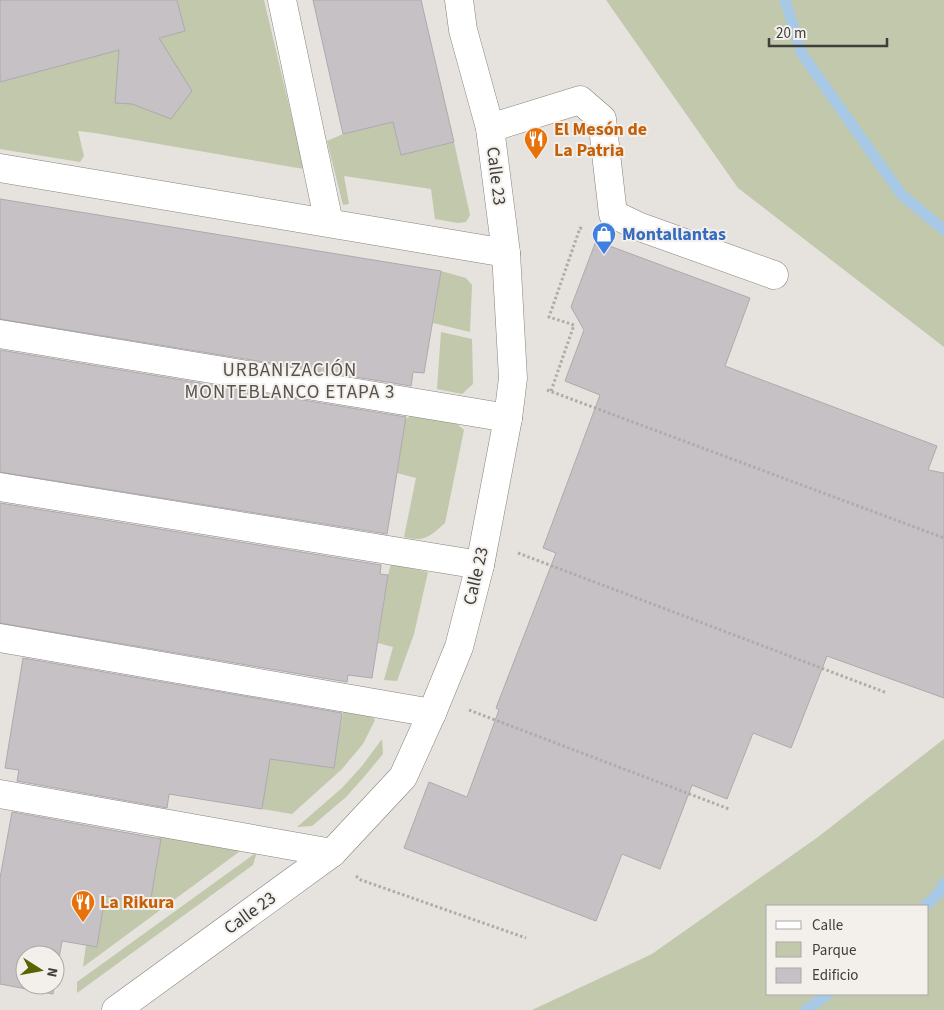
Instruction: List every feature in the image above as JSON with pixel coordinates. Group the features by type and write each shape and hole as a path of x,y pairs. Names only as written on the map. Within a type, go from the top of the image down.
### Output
{"street":[{"path":"282,0 329,222"},
{"name":"Calle 23","path":"116,1010 332,853 403,777 459,647 482,553 508,418 513,378 506,253 490,128 463,30 459,0"},
{"path":"490,128 580,100 602,119 613,214 640,227 774,275"},
{"path":"0,168 506,253"},
{"path":"0,334 508,418"},
{"path":"0,487 482,553"},
{"path":"0,638 435,705"},
{"path":"0,794 332,853"}],"path":[{"path":"551,391 574,324 549,317 580,228"},
{"path":"513,378 944,538"},
{"path":"482,553 887,693"},
{"path":"435,705 729,809"},
{"path":"332,853 361,880 526,938"}],"green space":[{"path":"177,0 264,0 304,169 78,131 84,156 80,162 0,149 0,82 185,31"},
{"path":"606,0 944,0 944,347 738,188"},
{"path":"393,122 401,155 454,142 470,215 466,222 458,223 435,219 431,189 344,176 349,204 343,205 327,141 343,134"},
{"path":"441,271 466,278 472,285 470,332 433,323"},
{"path":"441,332 472,339 473,384 462,394 437,389"},
{"path":"412,415 457,424 464,430 445,523 432,534 420,539 404,537 416,478 397,473 405,420"},
{"path":"391,564 428,572 414,634 397,681 384,680 393,647 378,643"},
{"path":"344,707 368,712 375,720 363,744 342,769 292,814 262,809 270,759 333,768"},
{"path":"382,739 383,754 346,797 312,826 297,827 342,788 362,766"},
{"path":"944,739 944,1010 532,1010 652,954 818,837"},
{"path":"160,831 247,846 83,967 86,945 97,947 105,897 150,904 160,846 156,845"},
{"path":"257,852 253,865 77,993 77,982"}],"building":[{"path":"0,0 177,0 185,31 159,38 192,91 171,119 132,104 115,103 119,50 0,82"},
{"path":"313,0 421,0 454,142 401,155 393,122 343,134"},
{"path":"0,199 441,271 424,373 413,372 411,386 0,319"},
{"path":"596,241 750,298 725,366 937,446 928,470 944,473 944,698 827,656 791,748 753,733 727,799 692,785 660,869 622,854 596,921 404,848 429,782 467,797 499,710 496,708 556,553 543,548 600,395 565,381 584,330 571,307"},
{"path":"0,350 406,417 387,534 0,472"},
{"path":"0,503 381,565 380,574 388,575 372,678 348,675 347,682 0,623"},
{"path":"23,658 342,713 334,768 270,759 262,809 169,794 167,808 17,781 19,770 5,768"},
{"path":"12,812 161,839 150,904 105,896 97,947 62,941 61,945 15,945 15,987 0,984 0,878"}],"waterway":[{"path":"785,0 802,54 901,194 944,230"},
{"path":"926,905 938,894 944,883"},
{"path":"806,1010 827,995"}],"place":[{"name":"El Mesón de La Patria","path":"536,160"},
{"name":"Montallantas","path":"604,255"},
{"name":"La Rikura","path":"83,923"}],"district":[{"name":"URBANIZACIÓN MONTEBLANCO ETAPA 3","path":"290,381"}]}
